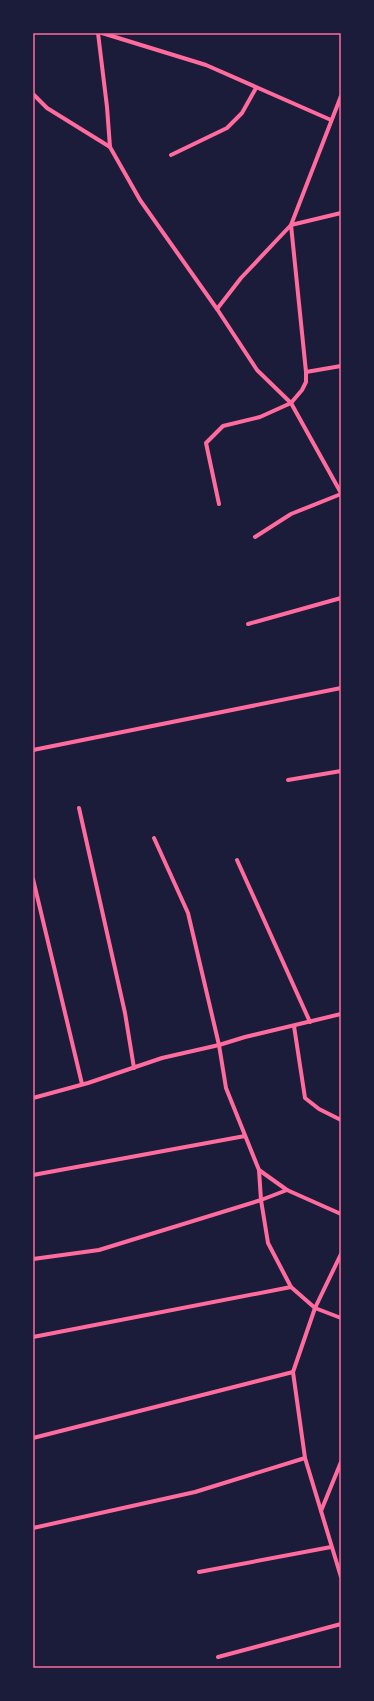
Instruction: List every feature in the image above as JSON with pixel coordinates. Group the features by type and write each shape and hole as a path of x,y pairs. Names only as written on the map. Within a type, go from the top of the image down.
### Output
{"street":[{"path":"98,33 108,107 110,147 140,200 217,309 257,370 290,403 341,493 291,514 255,537"},
{"path":"102,33 206,65 331,120"},
{"path":"171,155 227,128 242,114 256,88"},
{"path":"33,94 47,108 110,147"},
{"path":"217,309 241,278 291,225 341,96"},
{"path":"291,225 341,213"},
{"path":"219,504 206,443 223,426 260,417 290,403 302,390 306,382 291,225"},
{"path":"306,372 341,366"},
{"path":"248,624 341,598"},
{"path":"33,750 341,688"},
{"path":"288,780 341,771"},
{"path":"79,808 125,1013 134,1068"},
{"path":"154,838 188,913 219,1045 226,1088 259,1170 261,1200 268,1243 291,1287 315,1308 341,1318"},
{"path":"237,860 310,1022"},
{"path":"33,879 82,1084"},
{"path":"33,1098 134,1068 162,1058 219,1045 245,1036 339,1015 341,1019"},
{"path":"294,1026 305,1098 319,1109 341,1120"},
{"path":"33,1175 245,1136"},
{"path":"259,1170 287,1190 341,1214"},
{"path":"33,1259 99,1250 261,1200 287,1190"},
{"path":"341,1254 315,1308 293,1372 305,1458 341,1577"},
{"path":"33,1337 291,1287"},
{"path":"33,1438 293,1372"},
{"path":"33,1528 195,1492 305,1458"},
{"path":"320,1511 341,1462"},
{"path":"199,1572 331,1547"},
{"path":"218,1657 341,1624"}]}
